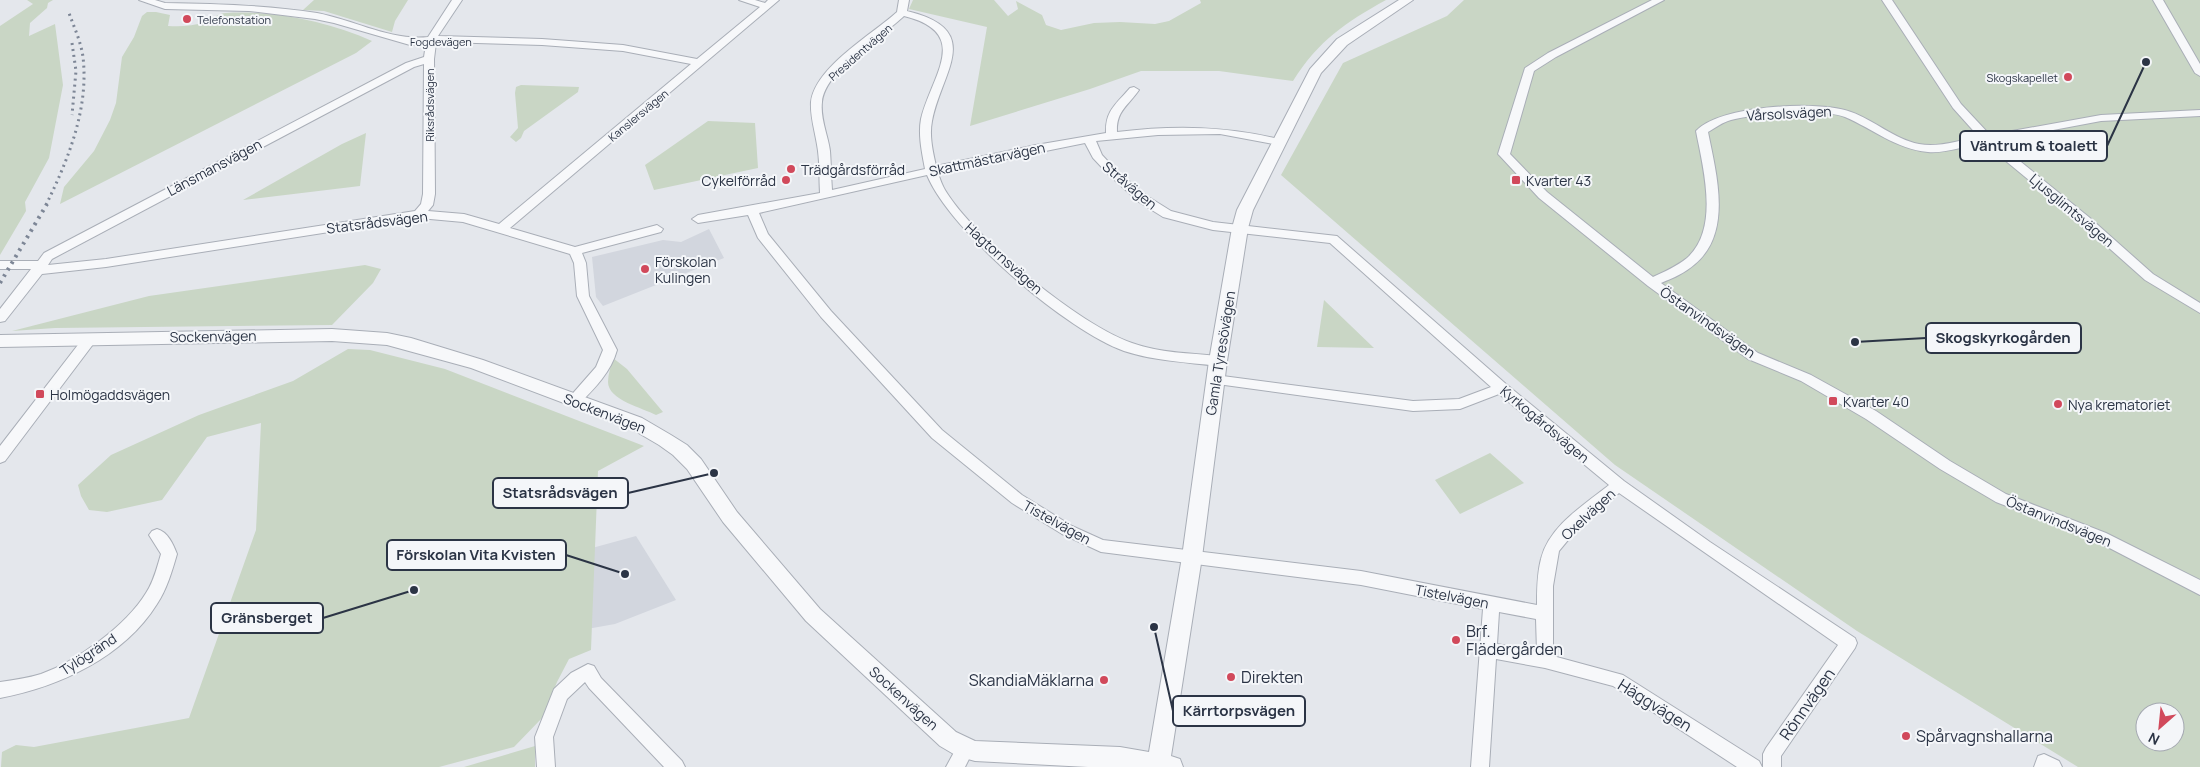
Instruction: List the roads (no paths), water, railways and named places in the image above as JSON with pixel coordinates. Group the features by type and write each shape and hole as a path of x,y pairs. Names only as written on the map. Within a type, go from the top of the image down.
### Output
{"street":[{"name":"Fogdevägen","path":"144,0 165,6 219,3 315,16 336,20 410,42 442,39 542,42 623,48 700,63"},
{"name":"Riksrådsvägen","path":"419,214 427,205 429,194 429,59 431,41 457,0"},
{"path":"744,0 771,3"},
{"name":"Presidentvägen","path":"826,194 824,152 817,109 818,96 826,80 838,68 902,13 904,0"},
{"name":"Gamla Tyresövägen","path":"1163,766 1215,380 1240,228 1245,210 1315,72 1342,42 1407,0"},
{"name":"Östanvindsvägen","path":"1659,0 1552,55 1529,70 1504,154 1543,195 1652,283 1753,356 1806,378 1855,406 1945,465 2001,498 2101,537 2200,588"},
{"name":"Ljusglimtsvägen","path":"1887,0 1956,106 1988,140 2086,221 2149,277 2200,308"},
{"path":"2158,0 2200,72"},
{"name":"Kanslersvägen","path":"502,228 771,3"},
{"name":"Hagtornsvägen","path":"902,13 936,24 942,32 948,57 946,69 926,119 932,178 957,215 988,247 1068,314 1115,343 1141,352 1218,361"},
{"name":"Länsmansvägen","path":"0,318 48,256 410,65 429,59"},
{"path":"1112,137 1111,120 1118,108 1134,90"},
{"name":"Vårsolsvägen","path":"1652,283 1694,258 1708,234 1713,198 1702,131 1729,117 1829,109 1847,114 1897,142 1916,148 1931,149 2101,118 2200,113"},
{"name":"Skattmästarvägen","path":"698,219 752,211 1040,147 1089,139 1160,132 1221,131 1279,142"},
{"name":"Stråvägen","path":"1089,139 1097,156 1113,173 1143,199 1167,214 1197,223 1240,228"},
{"name":"Tistelvägen","path":"752,211 762,235 826,314 914,411 980,471 1017,499 1067,530 1101,546 1361,578 1546,614"},
{"name":"Statsrådsvägen","path":"39,268 106,263 419,214 458,217 502,228 575,251"},
{"name":"Kyrkogårdsvägen","path":"1240,228 1333,239 1502,388 1619,485 1705,546 1849,643"},
{"path":"574,400 602,369 609,358 610,350 583,296 580,262 575,251 657,229"},
{"path":"0,266 39,268"},
{"name":"Sockenvägen","path":"0,341 332,335 387,339 411,344 477,364 643,426 680,450 694,464 730,517 789,589 813,615 948,739 960,758 1013,754 1110,757 1163,766"},
{"path":"0,457 89,340"},
{"path":"1215,380 1413,406 1460,404 1502,388"},
{"name":"Oxelvägen","path":"1545,661 1546,569 1552,549 1571,526 1619,485"},
{"name":"Tylögränd","path":"0,690 50,678 111,641 139,616 152,599 168,554 166,546 157,535"},
{"path":"1480,767 1492,603"},
{"name":"Rönnvägen","path":"1772,767 1772,754 1849,643"},
{"name":"Häggvägen","path":"1490,650 1545,661 1617,680 1753,767"},
{"path":"546,767 544,737 560,694 577,678 588,672 595,683 676,767"}],"railway":[{"path":"46,205 69,152 80,115 83,96 83,57 69,13"},
{"path":"72,43 76,71 72,115"},
{"path":"0,283 47,204"}],"place":[{"name":"Telefonstation","path":"187,19"},
{"name":"Väntrum & toalett","path":"2146,62"},
{"name":"Skogskapellet","path":"2068,77"},
{"name":"Trädgårdsförråd","path":"791,169"},
{"name":"Cykelförråd","path":"786,180"},
{"name":"Kvarter 43","path":"1516,180"},
{"name":"Förskolan Kulingen","path":"645,269"},
{"name":"Skogskyrkogården","path":"1855,342"},
{"name":"Holmögaddsvägen","path":"40,394"},
{"name":"Kvarter 40","path":"1833,401"},
{"name":"Nya krematoriet","path":"2058,404"},
{"name":"Statsrådsvägen","path":"714,473"},
{"name":"Förskolan Vita Kvisten","path":"625,574"},
{"name":"Gränsberget","path":"414,590"},
{"name":"Kärrtorpsvägen","path":"1154,627"},
{"name":"Brf. Flädergården","path":"1456,640"},
{"name":"Direkten","path":"1231,677"},
{"name":"SkandiaMäklarna","path":"1104,680"},
{"name":"Spårvagnshallarna","path":"1906,736"}]}
